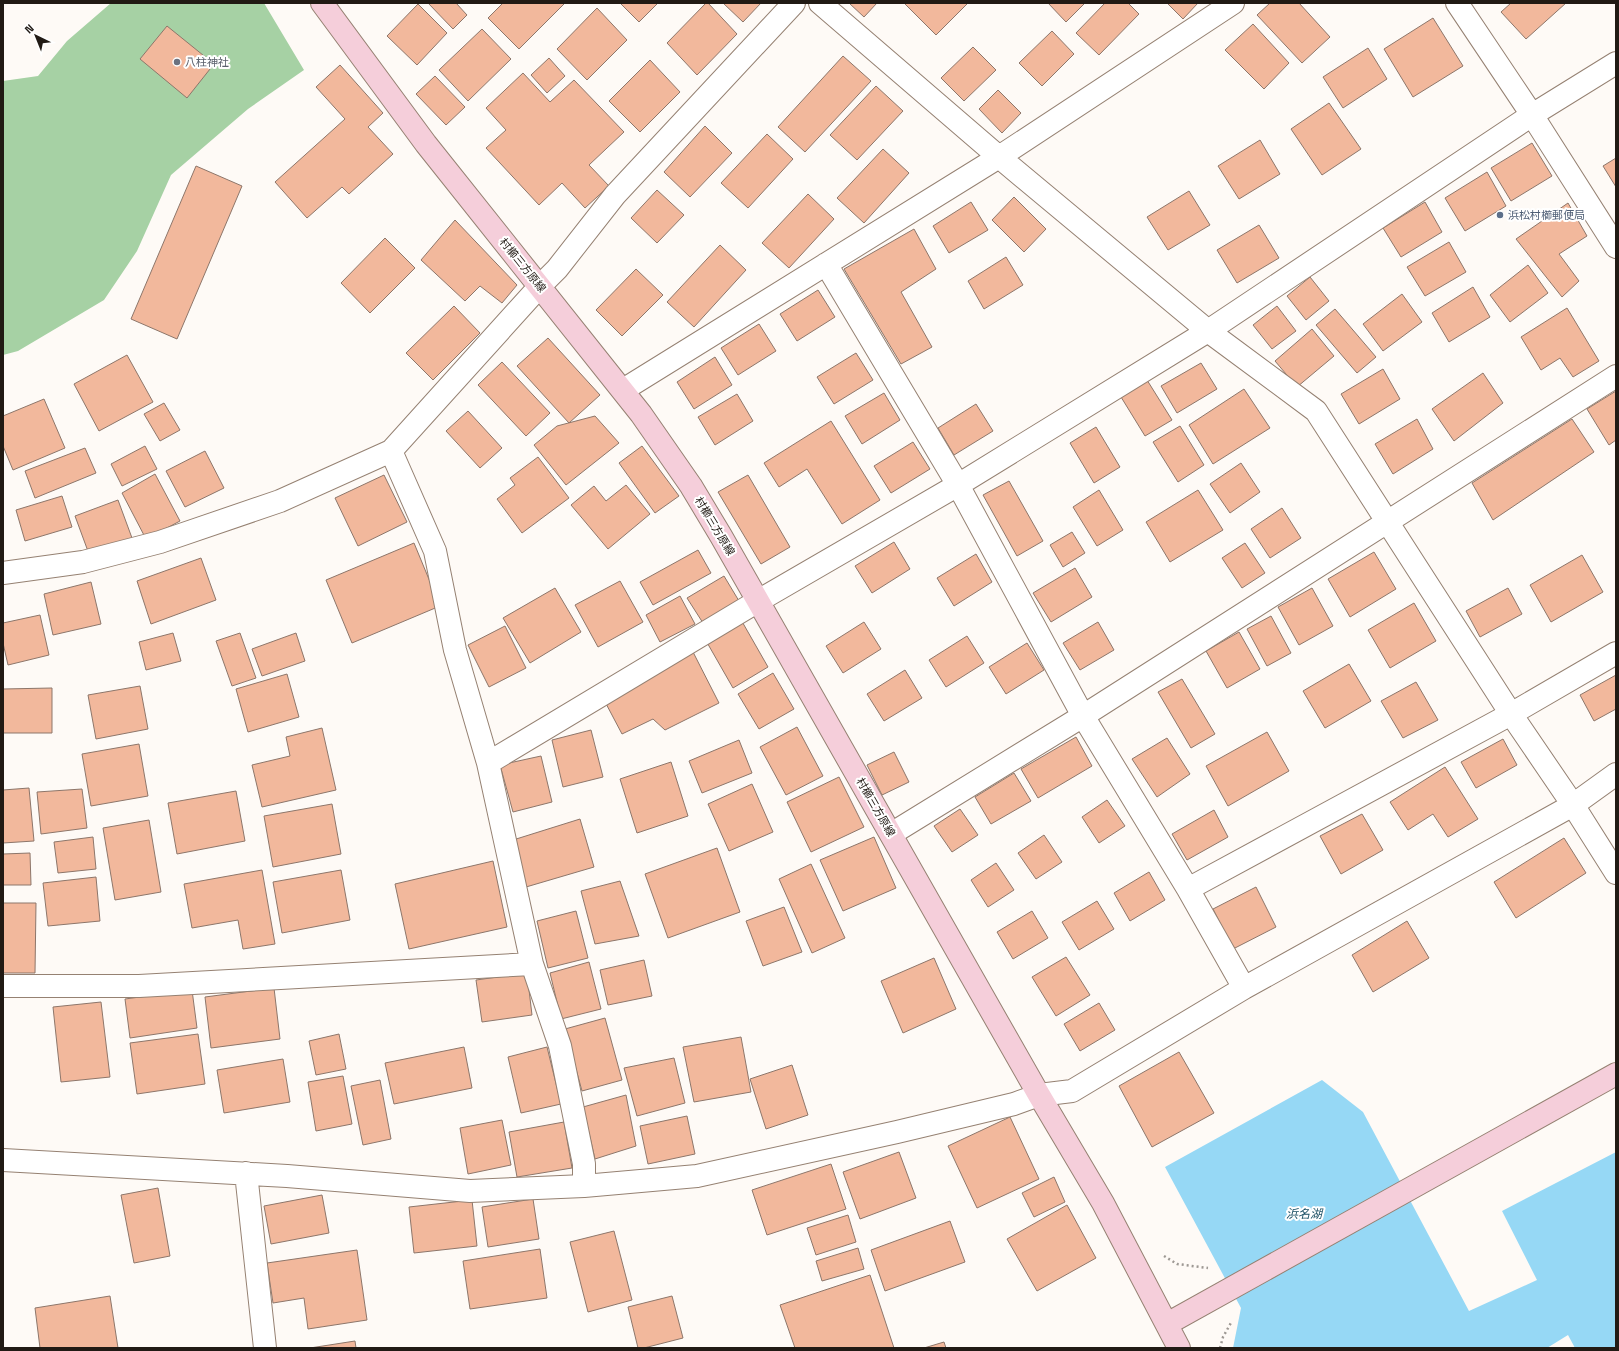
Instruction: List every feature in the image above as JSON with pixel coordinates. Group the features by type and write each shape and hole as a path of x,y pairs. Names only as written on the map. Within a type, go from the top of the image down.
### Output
{"main road":[{"name":"村櫛三方原線","path":"322,3 426,144 623,390 691,486 722,536 1039,1095 1104,1203 1179,1348"},
{"path":"1167,1324 1616,1074"}],"street":[{"path":"3,573 83,562 160,542 280,501 390,451 557,269 615,195 794,3"},
{"path":"820,3 999,158 1208,331 1316,411 1511,714 1573,805 1616,873"},
{"path":"623,390 999,158 1233,3"},
{"path":"1457,3 1616,247"},
{"path":"488,763 758,600 958,485 1208,331 1616,62"},
{"path":"826,264 958,485 1083,716 1188,889 1244,988"},
{"path":"891,834 1083,716 1616,376"},
{"path":"390,451 435,551 455,650 488,763 532,964 560,1046 584,1164 584,1186"},
{"path":"1188,889 1511,714 1616,653"},
{"path":"3,1160 246,1173 470,1191 584,1186 697,1176 897,1132 1014,1104 1039,1095 1072,1091 1244,988 1573,805 1616,774"},
{"path":"3,986 139,986 532,964"},
{"path":"246,1173 265,1348"}],"path":[{"path":"1161,1254 1177,1264 1212,1268"}],"green space":[{"path":"111,3 264,3 304,70 248,109 171,175 137,251 104,300 18,351 3,355 3,81 38,76 67,41"}],"water":[{"name":"浜名湖","path":"1322,1080 1363,1112 1469,1311 1537,1280 1502,1211 1616,1152 1616,1348 1575,1348 1568,1335 1547,1348 1233,1348 1241,1308 1165,1167"}],"building":[{"path":"428,3 456,3 467,15 453,29"},
{"path":"503,3 565,3 519,49 488,18"},
{"path":"620,3 658,3 639,22"},
{"path":"706,3 708,3 737,34 697,75 667,43"},
{"path":"723,3 761,3 743,22"},
{"path":"849,3 877,3 864,17"},
{"path":"904,3 968,3 936,35"},
{"path":"1048,3 1085,3 1066,22"},
{"path":"1105,3 1128,3 1139,14 1099,55 1076,33"},
{"path":"1167,3 1198,3 1183,19"},
{"path":"1270,3 1299,3 1330,37 1302,63 1257,15"},
{"path":"1511,3 1566,3 1526,39 1501,12"},
{"path":"418,4 447,33 417,65 387,36"},
{"path":"597,8 627,40 587,80 557,49"},
{"path":"1433,18 1463,66 1413,97 1384,49"},
{"path":"1253,24 1289,63 1264,89 1225,50"},
{"path":"167,26 214,64 187,98 140,59"},
{"path":"482,29 511,59 468,101 439,70"},
{"path":"1052,31 1074,54 1042,86 1019,63"},
{"path":"973,47 996,70 964,101 941,78"},
{"path":"1368,48 1387,79 1343,108 1323,77"},
{"path":"843,56 871,81 805,152 778,127"},
{"path":"549,58 565,76 547,93 531,75"},
{"path":"650,60 680,92 640,132 609,101"},
{"path":"340,65 383,113 368,127 393,154 349,194 342,187 307,218 275,182 345,119 316,87"},
{"path":"523,73 550,102 574,80 624,132 589,165 609,186 585,208 562,183 539,205 486,148 506,130 486,108"},
{"path":"435,76 465,107 446,125 416,94"},
{"path":"876,86 903,111 857,160 830,135"},
{"path":"998,90 1021,113 1002,133 979,109"},
{"path":"1329,103 1361,149 1322,175 1291,129"},
{"path":"705,126 732,153 690,197 664,172"},
{"path":"767,134 793,159 748,208 721,183"},
{"path":"1260,140 1280,174 1239,199 1218,166"},
{"path":"1532,143 1552,176 1511,201 1491,168"},
{"path":"883,149 909,173 864,223 837,198"},
{"path":"1616,158 1616,187 1603,166"},
{"path":"196,166 242,186 177,339 131,319"},
{"path":"1487,172 1506,206 1465,231 1445,198"},
{"path":"657,190 684,215 657,243 631,218"},
{"path":"1189,191 1210,225 1168,250 1147,217"},
{"path":"808,194 834,219 789,268 762,243"},
{"path":"1014,197 1046,229 1024,252 992,220"},
{"path":"971,202 988,230 949,253 933,226"},
{"path":"1425,202 1442,232 1401,257 1383,228"},
{"path":"1568,203 1587,236 1559,254 1579,281 1562,297 1516,239"},
{"path":"455,220 517,285 502,303 480,286 465,301 421,260"},
{"path":"1259,225 1279,258 1237,283 1217,250"},
{"path":"914,229 936,269 901,292 932,347 901,364 844,269"},
{"path":"385,238 415,268 370,313 341,283"},
{"path":"1449,242 1466,272 1425,296 1407,267"},
{"path":"720,245 746,270 694,327 667,302"},
{"path":"1006,257 1023,285 984,309 968,281"},
{"path":"1528,265 1548,293 1510,322 1490,295"},
{"path":"636,269 663,295 622,336 596,310"},
{"path":"1310,277 1329,301 1306,320 1287,296"},
{"path":"1473,287 1490,317 1449,342 1432,313"},
{"path":"818,290 835,317 797,341 780,314"},
{"path":"1402,294 1422,322 1383,351 1363,324"},
{"path":"454,306 480,333 433,380 406,353"},
{"path":"1277,306 1296,331 1272,349 1253,325"},
{"path":"1567,308 1599,361 1573,377 1560,358 1541,370 1521,337"},
{"path":"1335,309 1376,357 1357,373 1316,325"},
{"path":"759,324 776,351 738,375 721,348"},
{"path":"1312,329 1334,356 1297,387 1275,361"},
{"path":"548,338 600,395 569,423 517,366"},
{"path":"856,353 873,380 834,404 817,377"},
{"path":"127,355 153,402 99,431 74,384"},
{"path":"715,357 732,385 694,409 677,382"},
{"path":"502,362 550,413 526,436 478,385"},
{"path":"1201,363 1217,389 1177,413 1161,386"},
{"path":"1383,369 1400,399 1359,424 1341,394"},
{"path":"1483,373 1503,403 1454,441 1432,409"},
{"path":"1147,380 1172,420 1145,436 1121,397"},
{"path":"1244,389 1270,428 1213,464 1189,425"},
{"path":"1616,391 1616,440 1609,445 1587,409"},
{"path":"884,393 900,420 862,444 845,416"},
{"path":"737,394 753,421 715,445 698,417"},
{"path":"44,399 65,448 13,470 3,446 3,416"},
{"path":"164,403 180,430 160,441 144,414"},
{"path":"976,404 993,431 954,455 938,428"},
{"path":"468,411 502,448 480,468 446,431"},
{"path":"595,416 619,443 566,485 534,445 557,426"},
{"path":"1417,419 1433,449 1393,474 1375,444"},
{"path":"1572,419 1594,452 1493,520 1472,483"},
{"path":"831,421 880,500 842,524 807,469 779,487 764,463"},
{"path":"1180,426 1204,465 1178,482 1153,442"},
{"path":"1096,427 1120,467 1094,483 1070,443"},
{"path":"913,442 930,469 891,493 874,466"},
{"path":"145,446 157,469 122,486 111,464"},
{"path":"642,446 679,496 655,513 619,463"},
{"path":"85,448 96,473 35,498 25,471"},
{"path":"205,451 224,488 185,507 166,471"},
{"path":"538,457 569,498 522,533 497,499 515,485 510,478"},
{"path":"1241,463 1260,492 1230,513 1210,484"},
{"path":"155,474 180,521 146,539 122,493"},
{"path":"384,475 407,522 358,546 335,498"},
{"path":"748,475 790,547 761,564 718,492"},
{"path":"1009,481 1043,541 1017,556 983,495"},
{"path":"626,485 650,514 608,549 571,505 594,486 606,501"},
{"path":"1099,490 1123,530 1097,546 1073,507"},
{"path":"1198,490 1223,530 1170,562 1146,522"},
{"path":"62,496 72,527 25,541 16,510"},
{"path":"118,500 132,538 89,554 75,516"},
{"path":"1282,508 1301,538 1270,558 1251,529"},
{"path":"1072,532 1085,553 1063,567 1050,545"},
{"path":"894,542 910,569 872,593 855,566"},
{"path":"414,543 440,606 352,643 326,580"},
{"path":"1245,543 1265,573 1242,588 1222,558"},
{"path":"698,550 711,573 653,605 640,582"},
{"path":"1374,552 1396,589 1350,617 1328,579"},
{"path":"976,554 992,582 954,606 937,578"},
{"path":"1582,555 1603,592 1551,622 1530,585"},
{"path":"201,558 216,600 151,624 137,581"},
{"path":"1075,568 1092,597 1051,622 1033,593"},
{"path":"724,576 739,601 703,623 687,598"},
{"path":"620,581 643,622 598,647 575,605"},
{"path":"91,582 101,624 53,635 44,594"},
{"path":"555,588 581,632 530,663 503,618"},
{"path":"1312,588 1333,626 1299,645 1278,607"},
{"path":"1508,588 1522,614 1480,637 1466,611"},
{"path":"680,596 695,624 660,642 646,615"},
{"path":"1414,603 1436,641 1390,668 1368,630"},
{"path":"40,615 49,655 8,665 3,643 3,623"},
{"path":"1271,616 1291,653 1267,666 1247,629"},
{"path":"740,618 768,667 733,688 705,639"},
{"path":"864,622 881,649 843,673 826,646"},
{"path":"1098,622 1114,650 1080,670 1063,643"},
{"path":"505,626 526,668 489,687 468,645"},
{"path":"1239,632 1260,669 1227,688 1206,651"},
{"path":"173,633 181,661 146,670 139,642"},
{"path":"240,633 256,678 232,686 216,641"},
{"path":"296,633 305,661 262,676 252,649"},
{"path":"967,636 984,663 946,687 929,660"},
{"path":"1027,643 1044,670 1006,694 989,667"},
{"path":"693,652 719,703 665,730 653,719 622,734 603,698"},
{"path":"1349,664 1371,701 1325,728 1303,691"},
{"path":"905,670 922,698 884,721 867,694"},
{"path":"773,673 794,709 759,729 738,694"},
{"path":"287,674 299,717 248,732 236,689"},
{"path":"1616,675 1616,709 1594,721 1580,695"},
{"path":"1182,679 1215,734 1191,748 1158,692"},
{"path":"1416,682 1438,720 1403,738 1381,701"},
{"path":"140,686 148,729 96,739 88,695"},
{"path":"52,688 52,733 3,733 3,689"},
{"path":"797,727 823,776 786,795 760,747"},
{"path":"322,728 336,790 262,807 252,765 290,756 286,737"},
{"path":"591,730 603,777 563,787 552,740"},
{"path":"1267,732 1289,771 1228,806 1206,766"},
{"path":"1076,737 1092,766 1038,798 1021,769"},
{"path":"1167,738 1190,774 1157,797 1132,759"},
{"path":"1503,739 1517,765 1476,788 1461,762"},
{"path":"739,740 752,773 702,793 689,761"},
{"path":"139,744 148,796 91,806 82,754"},
{"path":"894,752 909,782 882,795 867,765"},
{"path":"541,756 552,802 513,812 500,765"},
{"path":"671,762 688,816 637,833 620,779"},
{"path":"1445,767 1478,819 1448,837 1433,814 1408,830 1390,802"},
{"path":"1014,773 1031,801 991,824 975,797"},
{"path":"839,777 864,827 811,852 787,802"},
{"path":"752,784 773,832 729,851 708,804"},
{"path":"29,788 34,841 3,843 3,790"},
{"path":"82,789 87,828 41,834 37,792"},
{"path":"236,791 245,841 177,854 168,803"},
{"path":"1107,800 1125,826 1099,843 1082,817"},
{"path":"332,804 341,854 273,867 264,816"},
{"path":"960,809 978,835 952,852 934,826"},
{"path":"1214,810 1228,837 1187,860 1172,834"},
{"path":"1362,814 1383,850 1341,874 1320,836"},
{"path":"580,819 594,867 526,887 513,840"},
{"path":"149,820 161,892 115,900 103,828"},
{"path":"1044,835 1062,862 1036,879 1018,853"},
{"path":"93,837 96,869 58,873 54,842"},
{"path":"874,837 896,888 843,911 820,860"},
{"path":"1564,838 1586,873 1516,918 1494,882"},
{"path":"717,848 740,912 668,938 645,874"},
{"path":"30,853 31,885 3,885 3,854"},
{"path":"493,861 507,927 409,949 395,884"},
{"path":"996,863 1014,890 988,907 971,880"},
{"path":"811,864 845,938 812,953 779,879"},
{"path":"262,870 275,944 243,949 238,920 192,928 184,884"},
{"path":"341,870 350,920 282,933 273,882"},
{"path":"1149,872 1165,900 1130,921 1114,893"},
{"path":"96,877 100,921 48,926 43,883"},
{"path":"620,881 639,936 595,944 581,891"},
{"path":"1256,887 1276,927 1233,949 1213,909"},
{"path":"1097,901 1114,929 1079,950 1062,922"},
{"path":"3,903 36,903 35,973 3,973"},
{"path":"784,907 802,952 763,966 746,921"},
{"path":"576,911 588,958 548,968 537,921"},
{"path":"1032,911 1048,938 1013,959 997,932"},
{"path":"1407,921 1429,958 1373,992 1352,955"},
{"path":"1066,957 1090,995 1056,1016 1032,977"},
{"path":"934,958 956,1009 903,1033 881,981"},
{"path":"644,960 652,996 608,1005 600,970"},
{"path":"589,962 601,1009 561,1019 550,973"},
{"path":"527,973 532,1015 482,1022 476,980"},
{"path":"274,988 280,1039 211,1048 205,997"},
{"path":"192,990 197,1028 130,1038 125,999"},
{"path":"101,1002 110,1077 61,1082 53,1007"},
{"path":"1099,1003 1115,1030 1080,1051 1064,1024"},
{"path":"605,1018 622,1080 582,1091 565,1029"},
{"path":"198,1034 205,1084 137,1094 130,1043"},
{"path":"339,1034 346,1069 316,1075 309,1041"},
{"path":"741,1037 751,1092 694,1102 683,1047"},
{"path":"464,1047 472,1088 394,1104 385,1063"},
{"path":"547,1047 561,1104 521,1113 508,1057"},
{"path":"1179,1052 1214,1113 1152,1147 1119,1086"},
{"path":"674,1058 685,1103 637,1116 624,1068"},
{"path":"283,1059 290,1102 224,1113 217,1070"},
{"path":"792,1065 808,1115 766,1129 750,1079"},
{"path":"343,1076 352,1124 316,1131 308,1082"},
{"path":"380,1080 391,1139 363,1145 351,1086"},
{"path":"626,1095 636,1146 595,1159 583,1107"},
{"path":"687,1116 695,1154 648,1164 640,1126"},
{"path":"1010,1117 1039,1179 977,1208 948,1146"},
{"path":"502,1120 511,1165 468,1174 460,1128"},
{"path":"564,1122 572,1168 517,1177 509,1132"},
{"path":"899,1152 916,1198 860,1219 843,1172"},
{"path":"831,1164 846,1209 767,1235 752,1190"},
{"path":"1054,1177 1065,1202 1034,1217 1022,1193"},
{"path":"158,1188 170,1256 134,1263 121,1195"},
{"path":"322,1195 329,1233 271,1244 264,1206"},
{"path":"533,1199 539,1239 488,1247 482,1207"},
{"path":"472,1200 477,1246 414,1253 409,1207"},
{"path":"1067,1205 1096,1258 1037,1291 1007,1239"},
{"path":"848,1215 856,1242 816,1255 807,1228"},
{"path":"950,1221 965,1262 885,1291 871,1250"},
{"path":"614,1231 632,1300 588,1312 570,1242"},
{"path":"858,1248 864,1269 822,1281 816,1261"},
{"path":"540,1249 547,1298 470,1309 463,1261"},
{"path":"357,1250 367,1320 308,1329 304,1298 273,1303 267,1263"},
{"path":"870,1275 894,1348 795,1348 780,1305"},
{"path":"110,1296 118,1348 40,1348 35,1308"},
{"path":"672,1296 683,1338 644,1348 638,1348 628,1307"},
{"path":"355,1341 356,1348 310,1348"},
{"path":"944,1342 946,1348 924,1348"}],"place":[{"name":"八柱神社","path":"177,62"},
{"name":"浜松村櫛郵便局","path":"1500,215"}]}
